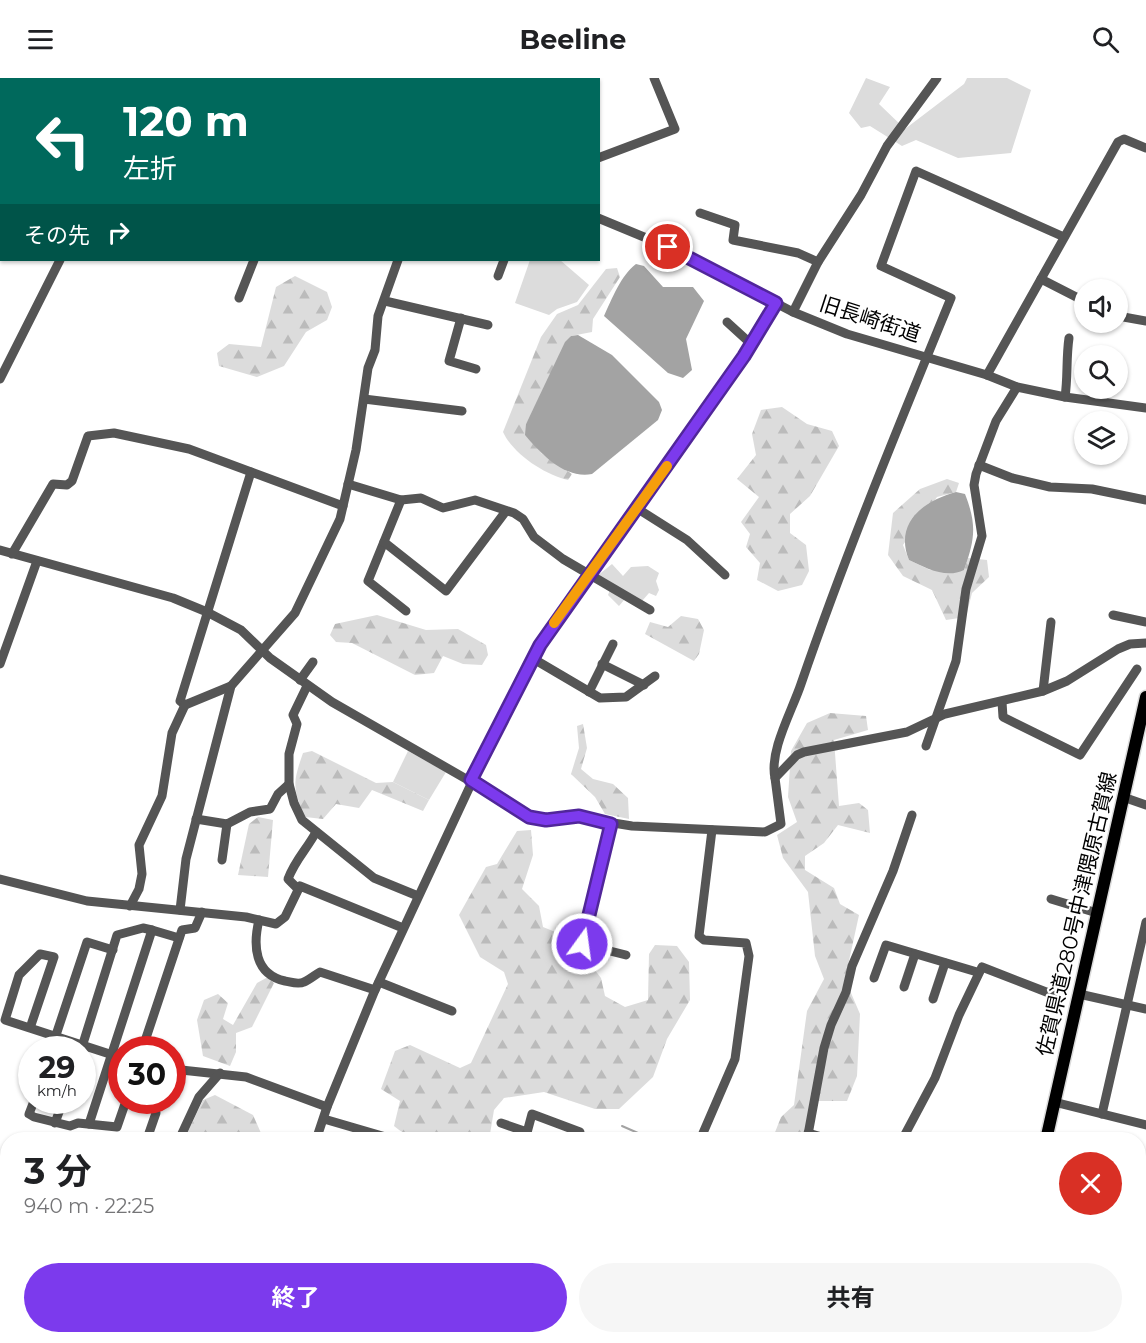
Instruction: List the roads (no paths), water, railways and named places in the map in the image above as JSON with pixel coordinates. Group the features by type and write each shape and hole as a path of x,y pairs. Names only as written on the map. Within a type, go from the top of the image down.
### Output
{"main road":[{"name":"佐賀県道280号中津隈原古賀線","path":"1048,1132 1146,697"}],"street":[{"path":"600,157 675,129 654,78"},
{"path":"793,312 818,262 861,195 887,146 937,78"},
{"path":"987,375 1118,142 1128,140 1146,148"},
{"path":"0,550 173,598 207,612 241,630 270,658 303,683 389,737 471,780 529,817 546,820 579,816 611,824 765,832 781,824 772,765 774,754 926,357 951,298 881,266 916,171 1064,237"},
{"path":"700,213 735,225 733,240 798,253 818,262"},
{"name":"旧長崎街道","path":"600,219 714,269 793,312 847,334 987,375 1017,387 1065,397 1146,408"},
{"path":"0,379 59,261"},
{"path":"238,298 254,261"},
{"path":"130,906 139,889 142,874 139,845 162,796 172,733 184,705 231,686 263,650 304,599 336,533 348,484 368,368 375,350 378,316 398,261"},
{"path":"498,276 504,261"},
{"path":"1041,279 1074,296"},
{"path":"385,301 488,325"},
{"path":"319,1132 327,1107 403,928 471,780 532,658 589,574 638,509 776,303"},
{"path":"461,318 449,362 476,369"},
{"path":"1128,318 1146,321"},
{"path":"727,322 750,343"},
{"path":"1065,397 1069,338"},
{"path":"926,747 956,661 966,589 982,536 974,485 979,465 996,421 1017,387"},
{"path":"364,399 462,411"},
{"path":"12,554 53,484 67,485 72,481 88,436 114,433 189,448 343,506"},
{"path":"979,465 1012,478 1050,487 1092,489 1146,500"},
{"path":"184,705 180,701 251,472"},
{"path":"348,484 401,500 422,498 443,508 475,500 506,511 523,519 534,537 589,574 650,610"},
{"path":"401,500 368,581 406,611"},
{"path":"638,509 687,540 725,575"},
{"path":"384,542 446,591 506,511"},
{"path":"0,664 37,561"},
{"path":"1113,615 1146,622"},
{"path":"1043,691 1051,622"},
{"path":"775,778 788,763 804,752 907,732 945,714 1043,691 1067,681 1118,649 1130,644 1146,643"},
{"path":"589,692 613,644"},
{"path":"532,658 600,698 626,697 655,675"},
{"path":"313,662 303,683 293,715 297,724 289,754 289,784 294,803 302,820 374,878 418,896"},
{"path":"603,664 644,685"},
{"path":"1002,702 1003,717 1080,755 1137,669"},
{"path":"180,910 186,859 231,686"},
{"path":"196,819 227,824 250,812 270,809 278,794 289,784"},
{"path":"1123,797 1146,805"},
{"path":"809,1132 824,1048 831,1025 846,992 852,966 893,870 912,815"},
{"path":"222,860 227,824"},
{"path":"611,824 582,944 626,955"},
{"path":"703,1132 735,1059 749,956 746,943 704,940 699,936 712,830"},
{"path":"297,888 288,879 298,857 307,850 316,832"},
{"path":"0,879 87,901 202,912 276,924 281,922 297,888"},
{"path":"297,888 303,887 332,897 403,928"},
{"path":"1051,899 1097,913"},
{"path":"147,1036 182,930 195,928 202,912"},
{"path":"259,920 255,946 264,971 272,976 303,983 320,972 377,986 452,1011"},
{"path":"1102,1114 1146,922"},
{"path":"86,1036 117,935 144,928 179,938"},
{"path":"123,1036 153,930"},
{"path":"30,1028 54,957 40,954 19,975 5,1020 30,1028 56,1036 87,942 112,950"},
{"path":"874,978 886,945 977,972"},
{"path":"904,987 915,954"},
{"path":"933,999 945,963"},
{"path":"906,1132 935,1077 977,972 982,967 1054,995"},
{"path":"1079,994 1146,1009"},
{"path":"186,1070 246,1077 327,1107"},
{"path":"183,1132 199,1097 220,1073"},
{"path":"89,1124 108,1078"},
{"path":"1054,1102 1102,1114 1145,1121"},
{"path":"29,1114 70,1126 89,1124 117,1127 122,1114"},
{"path":"55,1123 58,1114"},
{"path":"149,1132 156,1114"},
{"path":"527,1132 532,1114 580,1132"},
{"path":"324,1119 369,1132"},
{"path":"501,1123 518,1132"}],"waterway":[{"path":"622,1126 636,1132"}]}
